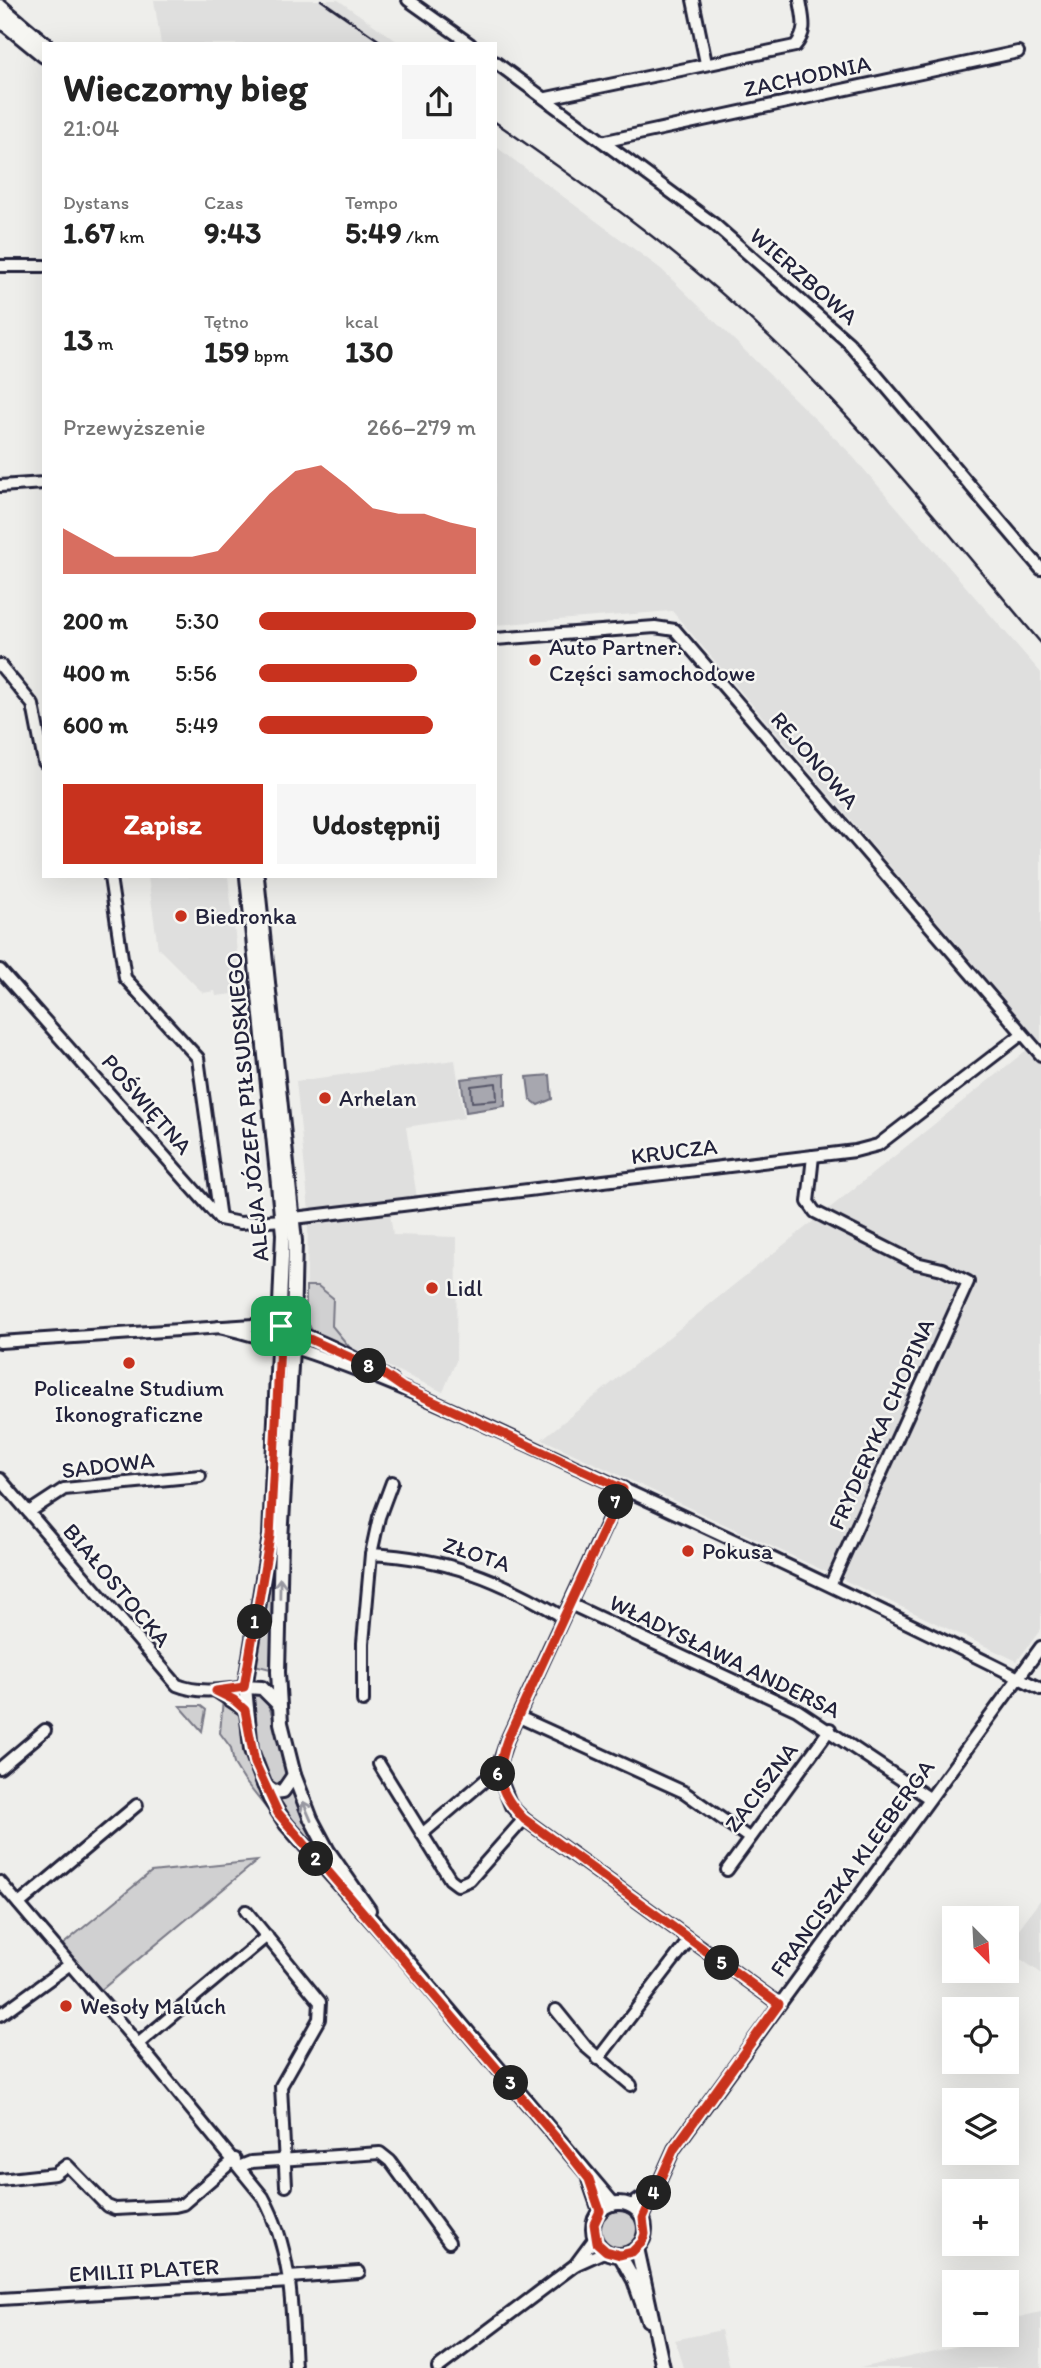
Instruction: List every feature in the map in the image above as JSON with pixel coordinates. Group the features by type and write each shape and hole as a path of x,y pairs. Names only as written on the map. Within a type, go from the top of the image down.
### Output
{"main road":[{"path":"0,6 43,42"},
{"path":"0,20 42,54"},
{"name":"ALEJA JÓZEFA PIŁSUDSKIEGO","path":"247,878 288,1219"},
{"name":"ALEJA JÓZEFA PIŁSUDSKIEGO","path":"245,1710 244,1687 270,1536 287,1329 288,1219 257,878"},
{"name":"ALEJA JÓZEFA PIŁSUDSKIEGO","path":"279,1705 286,1344"},
{"path":"244,1687 262,1689 279,1705 293,1775 311,1819 328,1852 398,1950"},
{"path":"245,1710 251,1750 263,1785 286,1824 398,1950 589,2179 613,2204"},
{"path":"263,1785 281,1792 287,1788 293,1775"},
{"path":"589,2179 600,2211"},
{"path":"613,2204 630,2206 643,2218 645,2234 637,2248 620,2255 606,2251 595,2238 594,2224 600,2211 613,2204"},
{"path":"637,2248 650,2297 663,2368"},
{"path":"620,2255 634,2280 657,2344"}],"street":[{"path":"408,0 467,42"},
{"path":"693,0 706,63"},
{"path":"547,98 795,46 803,37 805,28 800,0"},
{"name":"ZACHODNIA","path":"606,141 1018,52"},
{"name":"WIERZBOWA","path":"497,63 606,141 713,224 849,344 1041,569"},
{"path":"0,267 42,267"},
{"path":"0,486 42,483"},
{"name":"REJONOWA","path":"497,639 655,627 675,630 1041,1055"},
{"path":"0,665 33,705 42,752"},
{"path":"110,878 125,978 198,1058 220,1219 240,1223 288,1219"},
{"name":"POŚWIĘTNA","path":"0,970 220,1219"},
{"name":"KRUCZA","path":"288,1219 813,1156 878,1145 1022,1034"},
{"name":"FRYDERYKA CHOPINA","path":"813,1156 808,1202 815,1212 916,1263 942,1269 968,1282 831,1584"},
{"path":"0,1342 262,1324 287,1329 374,1374 831,1584 1041,1689"},
{"path":"219,1327 286,1344 374,1374"},
{"name":"SADOWA","path":"29,1512 64,1489 200,1476"},
{"name":"BIAŁOSTOCKA","path":"0,1479 166,1676 188,1690 216,1691 244,1687"},
{"path":"363,1701 363,1643 371,1554 379,1517 392,1482"},
{"path":"422,1835 497,1770 563,1617 623,1489"},
{"name":"ZŁOTA","path":"371,1554 412,1556 460,1569 510,1586 563,1617"},
{"name":"WŁADYSŁAWA ANDERSA","path":"570,1604 797,1710 831,1730 929,1798"},
{"name":"FRANCISZKA KLEEBERGA","path":"643,2218 674,2149 1041,1647"},
{"name":"BIAŁOSTOCKA","path":"216,1691 234,1700 245,1710"},
{"path":"519,1717 684,1793 749,1838"},
{"path":"0,1768 45,1730"},
{"name":"ZACISZNA","path":"727,1870 831,1730"},
{"path":"379,1764 450,1879 458,1885 463,1884 524,1819"},
{"path":"497,1770 507,1799 524,1819 779,2004"},
{"path":"19,1904 137,1805"},
{"path":"0,1882 238,2163 263,2197 277,2224 290,2280 295,2368"},
{"path":"246,1911 313,1992 321,2011 281,2086 286,2186"},
{"path":"138,2044 267,1936"},
{"path":"598,2059 690,1940"},
{"path":"0,2015 69,1965"},
{"path":"556,2010 598,2059 631,2085"},
{"path":"0,2180 55,2174 67,2165 107,2206 115,2209 175,2207 238,2163 380,2152 390,2161 449,2242"},
{"path":"630,2206 656,2188"},
{"path":"575,2265 595,2238"},
{"path":"438,2368 575,2265 606,2251"},
{"name":"EMILII PLATER","path":"0,2299 290,2280 359,2272"}],"shaded area":[{"path":"154,0 338,0 398,42 161,42"},
{"path":"497,147 661,269 847,450 1041,673 1041,1629 1017,1661 542,1439 1039,1040 672,611 497,625"},
{"path":"148,878 228,878 242,993 216,996 215,991 203,993 158,948"},
{"path":"455,1060 464,1118 406,1127 417,1198 309,1211 296,1081"},
{"path":"390,1213 393,1235 457,1237 456,1361 443,1392 312,1331 306,1318 308,1224"},
{"path":"306,1286 318,1286 333,1298 332,1326 351,1349 312,1331 306,1318"},
{"path":"273,1566 270,1669 255,1665"},
{"path":"259,1692 274,1719 286,1773 278,1785 269,1783 255,1740 251,1696"},
{"path":"223,1699 238,1711 249,1767 278,1823 244,1780 234,1764 231,1748 220,1733"},
{"path":"180,1706 201,1706 206,1710 202,1731"},
{"path":"293,1792 322,1856 276,1799"},
{"path":"257,1861 101,1990 61,1946 151,1872"},
{"path":"1041,1899 1041,1973 1019,1958 1019,1929"},
{"path":"619,2211 632,2217 638,2230 632,2243 619,2249 606,2243 600,2230 606,2217"},
{"path":"1041,2312 1041,2368 860,2368 953,2347 1019,2347 1019,2317"},
{"path":"721,2330 730,2368 683,2368 675,2340"}],"water":[{"path":"505,1074 505,1106 466,1112 461,1079"},
{"path":"550,1075 552,1099 538,1105 530,1099 527,1077"}],"railway":[{"path":"321,0 381,42"},
{"path":"497,123 608,203 681,260 717,289 785,352 885,458 1041,643"}],"place":[{"name":"Auto Partner. Części samochodowe","path":"535,660"},
{"name":"Biedronka","path":"181,916"},
{"name":"Arhelan","path":"325,1098"},
{"name":"Lidl","path":"432,1288"},
{"name":"Policealne Studium Ikonograficzne","path":"129,1363"},
{"name":"Pokusa","path":"688,1551"},
{"name":"Wesoły Maluch","path":"66,2006"}],"route":[{"path":"281,1326 376,1369 402,1387 623,1489 507,1740 497,1770 500,1780 511,1806 524,1819 779,2004 674,2149 643,2218 645,2234 642,2242 632,2252 612,2254 601,2248 593,2231 600,2211 589,2179 398,1950 286,1824 270,1799 255,1763 247,1735 245,1710 234,1700 216,1691 244,1687 270,1536 281,1326"}]}
